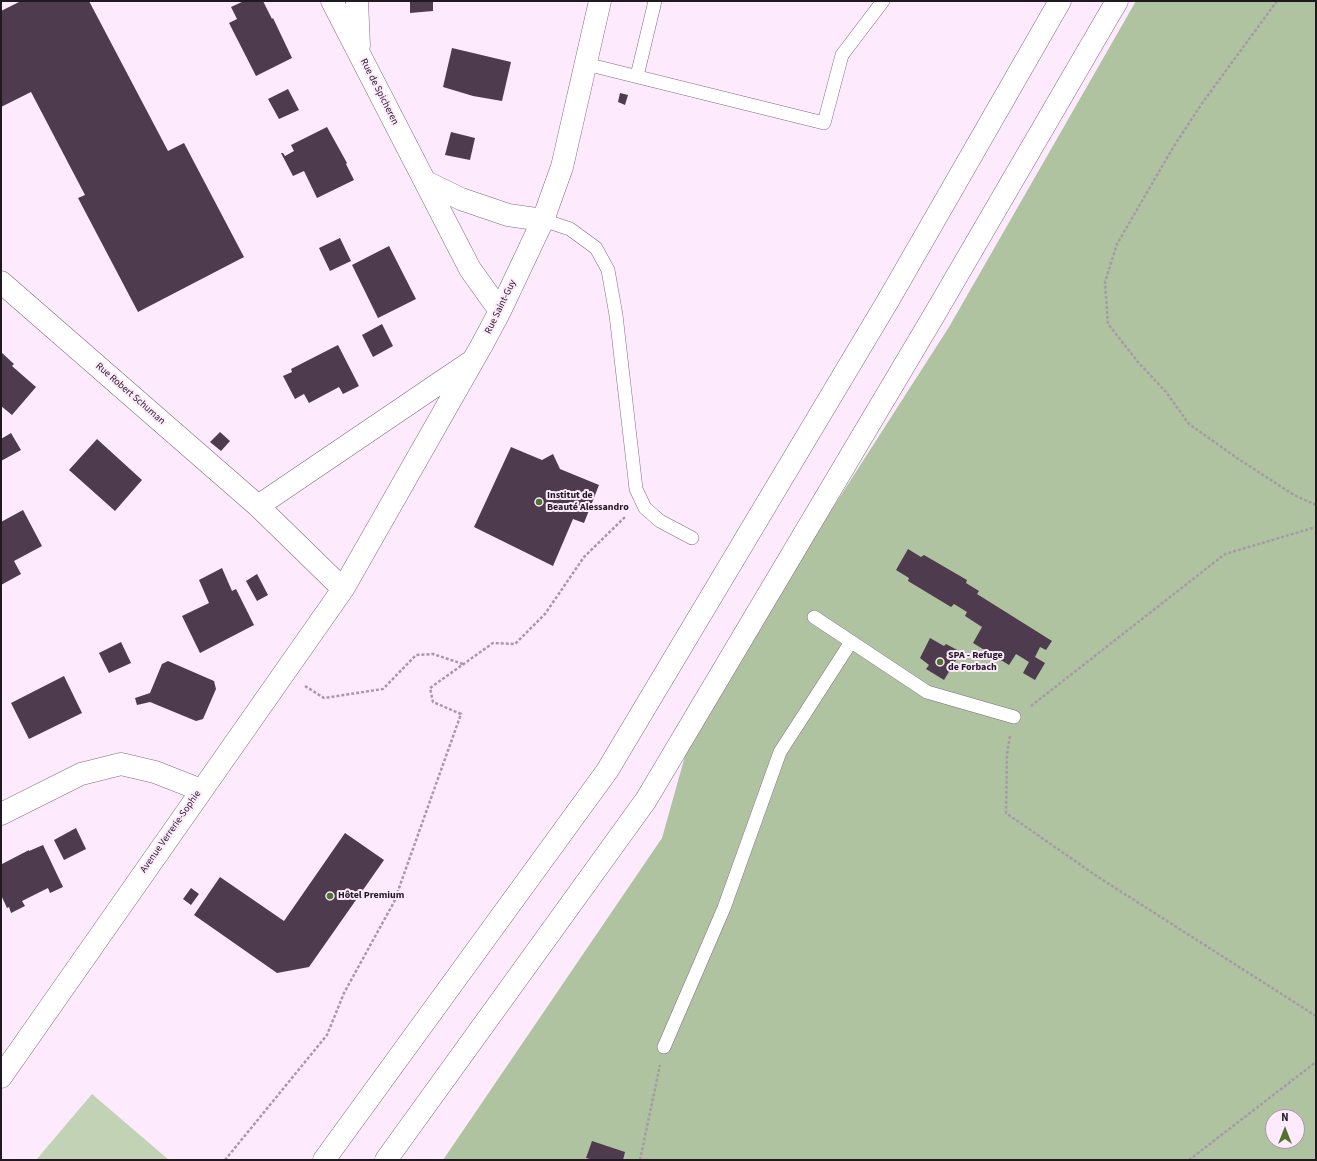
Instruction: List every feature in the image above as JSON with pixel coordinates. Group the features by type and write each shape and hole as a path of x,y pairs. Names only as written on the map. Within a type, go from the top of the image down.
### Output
{"main road":[{"name":"Rue de Spicheren","path":"332,1 470,269 500,312"},
{"path":"357,1 359,53"},
{"name":"Rue Saint-Guy","path":"342,589 500,312 543,220 562,167 600,1"},
{"path":"324,1160 607,771 889,299 1060,1"},
{"path":"386,1160 646,800 933,317 1117,1"},
{"path":"426,182 461,199 508,215 543,220"},
{"name":"Rue Robert Schuman","path":"1,282 258,506 342,589"},
{"path":"258,506 473,360"},
{"name":"Avenue Verrerie-Sophie","path":"1,1077 342,589"},
{"path":"1,814 81,774 121,764 155,772 201,790"}],"lane":[{"path":"637,76 655,1"},
{"path":"586,64 824,123 842,54 880,2"},
{"path":"543,220 570,229 596,248 608,270 616,315 636,489 645,508 660,521 692,538"},
{"path":"814,617 927,692 1014,717"},
{"path":"664,1047 724,908 780,752 851,642"}],"path":[{"path":"1277,1 1203,102 1174,146 1117,244 1105,282 1108,324 1138,362 1166,392 1189,424 1237,458 1294,495 1316,505"},
{"path":"225,1160 327,1035 344,993 394,902 461,714 433,702 430,688 493,643 515,644 546,614 584,557 624,517 645,508"},
{"path":"1316,527 1225,554 1041,699 1014,717 1007,754 1006,813 1098,877 1316,1016"},
{"path":"283,673 324,698 383,688 416,655 433,654 463,664"},
{"path":"640,1160 664,1047"},
{"path":"1189,1160 1316,1062"}],"green space":[{"path":"1136,1 1316,1 1316,1160 443,1160 662,838 694,724 949,327"},
{"path":"92,1094 169,1160 36,1160"}],"building":[{"path":"21,1 89,1 168,151 184,143 244,257 138,312 78,198 85,195 31,92 1,107 1,11"},
{"path":"244,1 263,1 272,19 273,18 292,58 256,76 229,23 237,19 231,7"},
{"path":"410,1 433,1 433,11 410,13"},
{"path":"452,48 511,62 502,101 473,96 443,87"},
{"path":"288,89 299,110 279,119 268,99"},
{"path":"620,93 628,95 625,105 618,102"},
{"path":"327,127 347,163 346,164 354,180 317,198 304,171 293,176 281,153 285,156 294,151 291,145"},
{"path":"451,132 475,138 470,160 445,155"},
{"path":"340,238 351,261 330,271 319,248"},
{"path":"389,246 416,299 378,318 352,265"},
{"path":"382,324 393,346 373,357 362,335"},
{"path":"338,345 359,386 343,394 339,387 309,403 304,394 295,399 283,376 292,372 291,369"},
{"path":"1,352 14,364 12,366 36,387 12,415 1,406"},
{"path":"220,432 230,441 221,451 210,442"},
{"path":"11,433 21,450 1,461 1,439"},
{"path":"97,439 142,480 115,511 69,470"},
{"name":"Institut de Beauté Alessandro","path":"511,447 542,460 553,454 560,469 599,485 584,523 573,519 553,566 474,527"},
{"path":"23,510 42,546 14,561 21,574 1,585 1,522"},
{"path":"908,549 921,557 924,555 967,580 966,583 979,591 977,594 1052,641 1046,650 1040,647 1035,657 1045,663 1035,680 1023,673 1029,662 1016,654 1009,665 973,643 982,627 965,616 967,612 954,604 951,607 908,581 909,578 896,570"},
{"path":"222,568 232,591 236,589 254,625 200,653 182,616 209,603 199,580"},
{"path":"257,574 268,595 257,601 246,581"},
{"name":"SPA - Refuge de Forbach","path":"930,638 944,646 946,644 961,652 944,680 926,669 929,665 920,658"},
{"path":"121,642 131,663 109,673 99,653"},
{"path":"168,661 214,681 216,689 203,719 196,721 150,702 137,705 135,698 150,693 162,664"},
{"path":"64,676 82,713 29,739 11,703"},
{"path":"76,828 86,849 64,860 54,840"},
{"name":"Hôtel Premium","path":"345,833 384,860 309,967 277,973 194,915 220,877 284,921"},
{"path":"43,845 63,887 50,893 48,888 22,901 25,906 11,913 1,895 2,864 29,850"},
{"path":"191,888 199,894 191,905 183,899"},
{"path":"592,1141 625,1152 623,1160 594,1160 586,1158"}],"place":[{"name":"Institut de Beauté Alessandro","path":"539,502"},
{"name":"SPA - Refuge de Forbach","path":"940,662"},
{"name":"Hôtel Premium","path":"330,896"}]}
